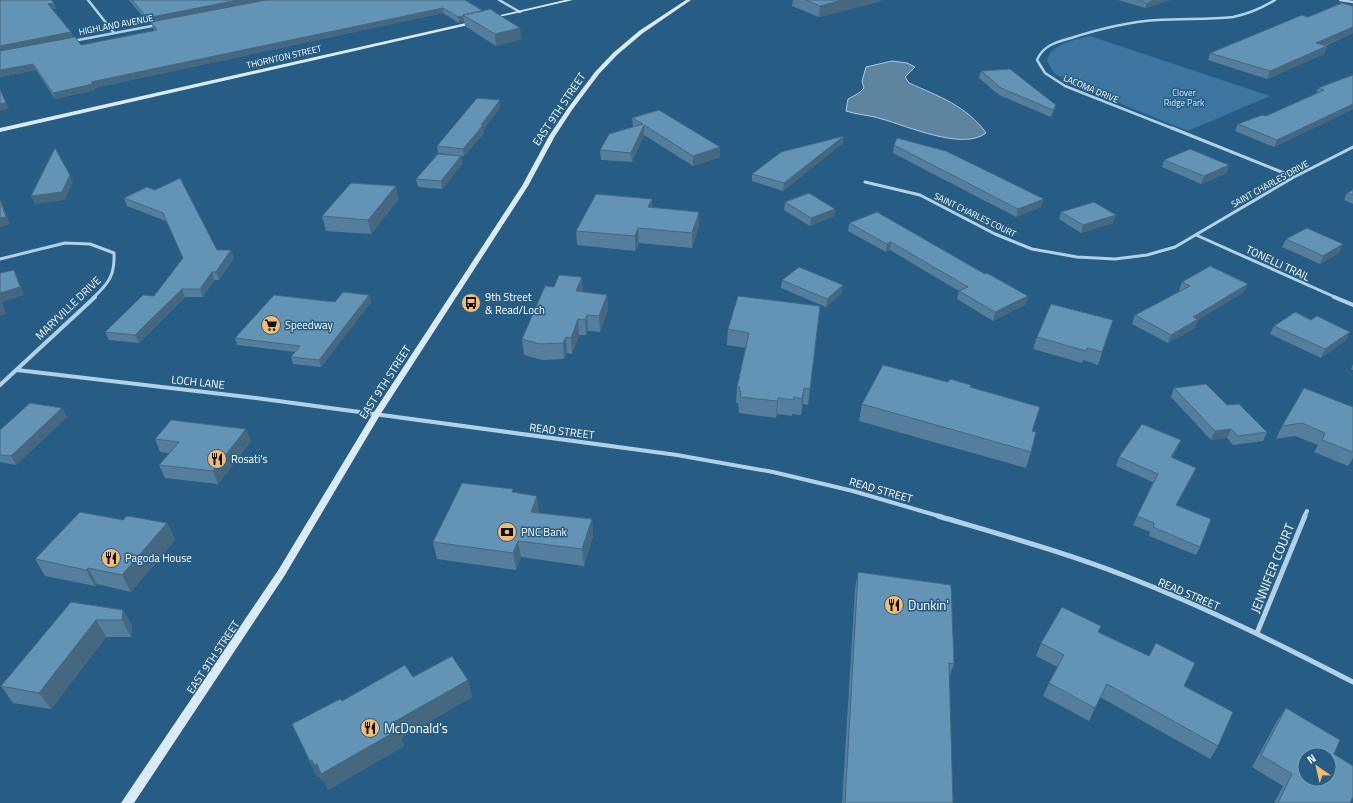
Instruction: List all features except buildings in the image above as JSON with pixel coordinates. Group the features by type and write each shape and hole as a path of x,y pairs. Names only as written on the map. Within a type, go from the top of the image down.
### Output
{"main road":[{"name":"THORNTON STREET","path":"0,130 571,0"},
{"name":"EAST 9TH STREET","path":"127,803 282,572 376,415 525,186 552,136 601,69 611,58 641,32 689,0"}],"street":[{"path":"88,0 114,33"},
{"path":"499,0 520,12"},
{"name":"LACOMA DRIVE","path":"1275,0 1267,6 1252,12 1229,16 1203,19 1159,20 1094,30 1048,45 1039,52 1036,60 1045,73 1065,86 1294,177"},
{"path":"1340,0 1353,2"},
{"name":"HIGHLAND AVENUE","path":"68,42 160,24"},
{"name":"SAINT CHARLES DRIVE","path":"1196,235 1294,177 1353,147"},
{"name":"SAINT CHARLES COURT","path":"865,182 920,195 994,234 1032,249 1077,257 1115,259 1147,255 1176,247 1196,235"},
{"name":"TONELLI TRAIL","path":"1196,235 1353,305"},
{"name":"MARYVILLE DRIVE","path":"0,259 64,243 90,244 114,253 115,268 107,285 0,385"},
{"name":"LOCH LANE","path":"17,370 215,392 376,415"},
{"name":"READ STREET","path":"376,415 707,460 772,472 853,491 999,534 1128,577 1257,632 1353,682"},
{"name":"JENNIFER COURT","path":"1257,632 1307,511"}],"green space":[{"name":"Clover Ridge Park","path":"1090,36 1270,96 1188,131 1072,84 1054,73 1047,61 1053,50 1064,43"}],"shaded area":[{"path":"892,61 907,63 915,67 905,77 909,83 941,97 961,109 986,133 976,138 950,138 920,131 878,118 846,111 848,99 859,93 864,88 862,81 866,67"}],"place":[{"name":"9th Street & Read/Loch","path":"471,303"},
{"name":"Speedway","path":"271,325"},
{"name":"Rosati's","path":"217,459"},
{"name":"PNC Bank","path":"507,532"},
{"name":"Pagoda House","path":"111,558"},
{"name":"Dunkin'","path":"894,605"},
{"name":"McDonald's","path":"370,728"}]}
